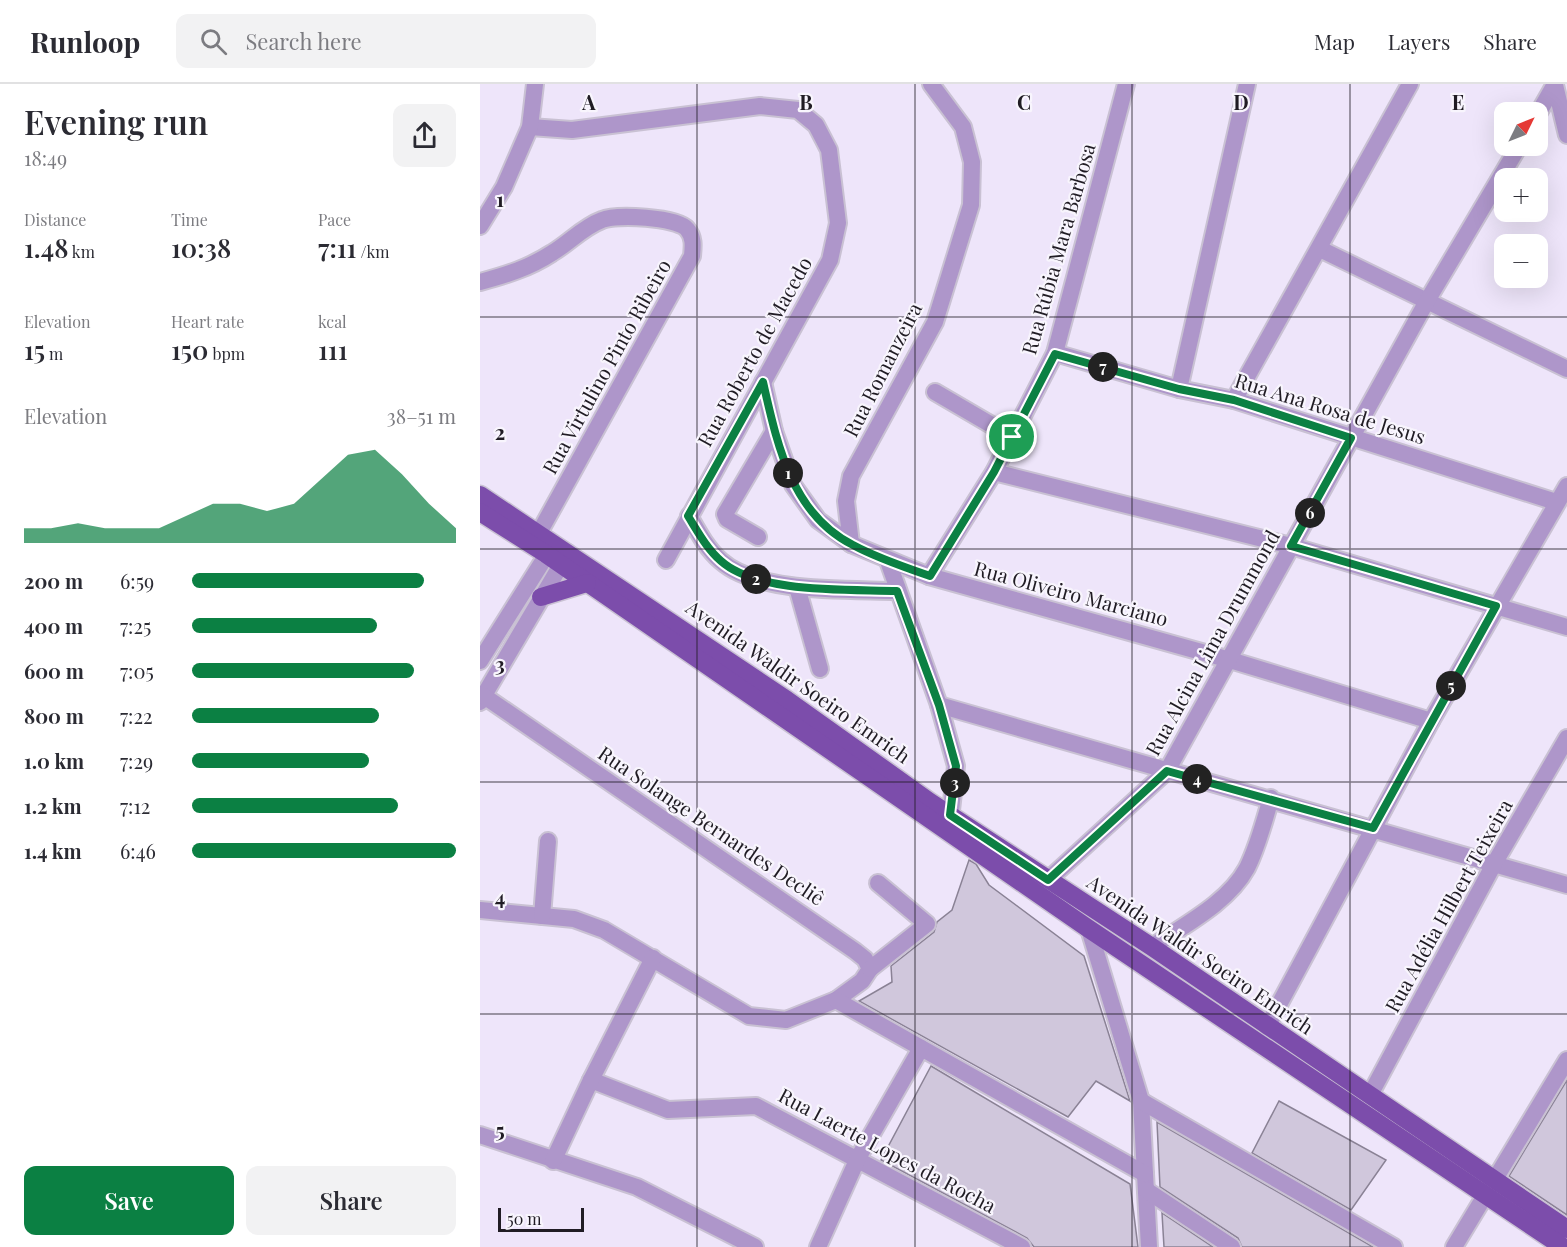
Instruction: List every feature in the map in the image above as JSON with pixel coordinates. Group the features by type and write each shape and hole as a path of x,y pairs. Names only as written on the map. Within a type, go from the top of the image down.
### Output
{"main road":[{"name":"Avenida Waldir Soeiro Emrich","path":"480,495 554,549 949,823 1089,929 1490,1187 1567,1229"},
{"name":"Avenida Waldir Soeiro Emrich","path":"480,512 554,549 587,583 949,823 1048,880 1152,947 1370,1095 1490,1187 1563,1247"},
{"path":"541,597 587,583"}],"street":[{"path":"480,226 504,187 530,127 535,84"},
{"name":"Rua Romanzeira","path":"850,544 846,501 851,476 935,322 971,205 972,162 963,126 931,84"},
{"name":"Rua Rúbia Mara Barbosa","path":"930,576 994,472 1055,354 1126,84"},
{"path":"1179,389 1247,84"},
{"path":"1234,400 1410,84"},
{"path":"1545,102 1555,85"},
{"path":"1555,85 1567,135"},
{"name":"Rua Roberto de Macedo","path":"530,127 572,130 760,106 798,110 816,125 829,150 838,223 830,260 688,516 666,560"},
{"name":"Rua Alcina Lima Drummond","path":"1048,880 1167,771 1427,301 1513,156"},
{"name":"Rua Virtulino Pinto Ribeiro","path":"480,282 518,272 604,219 631,217 671,222 687,228 693,240 692,256 554,549"},
{"path":"1320,249 1567,369"},
{"name":"Rua Ana Rosa de Jesus","path":"1055,354 1179,389 1234,400 1556,502"},
{"name":"Rua Oliveiro Marciano","path":"763,382 782,457 800,494 818,520 850,544 930,576 1230,660 1431,721"},
{"path":"934,392 1012,437"},
{"path":"758,537 727,519 725,514 774,431"},
{"path":"994,472 1291,546 1567,627"},
{"path":"1267,1027 1431,721 1567,486"},
{"path":"688,516 712,552 723,563 754,579 797,587 897,591"},
{"path":"482,699 486,678 514,644 541,597 554,549"},
{"path":"480,661 488,634 554,549"},
{"path":"888,561 939,705 956,766 949,823"},
{"path":"797,587 820,669"},
{"path":"488,634 514,644"},
{"name":"Rua Solange Bernardes Decliê","path":"482,699 855,951 865,959 870,969"},
{"path":"939,705 1167,771 1271,798 1567,885"},
{"name":"Rua Adélia Hilbert Teixeira","path":"1370,1095 1494,864 1567,738"},
{"path":"1152,947 1212,906 1246,870 1259,841 1271,798"},
{"path":"542,916 548,841"},
{"path":"480,910 574,920 604,930 749,1016 786,1020 836,1000 862,981 870,969 927,924 878,883"},
{"path":"1089,929 1141,1101 1149,1247"},
{"path":"553,1161 653,958"},
{"path":"836,1000 1146,1182 1232,1247"},
{"path":"818,1247 858,1158 921,1048"},
{"path":"1454,1247 1567,1060"},
{"name":"Rua Laerte Lopes da Rocha","path":"591,1080 668,1110 756,1106 858,1158 1022,1247"},
{"path":"1141,1101 1394,1247"},
{"path":"480,1136 637,1187 755,1247"}],"building":[{"path":"969,860 976,864 989,885 1084,956 1130,1101 1096,1081 1068,1117 859,1001 892,982 891,966 934,932 937,922 952,910"},
{"path":"931,1066 1130,1184 1138,1247 1034,1247 1027,1238 881,1160"},
{"path":"1567,1080 1567,1215 1509,1176"},
{"path":"1279,1101 1386,1160 1351,1210 1252,1153"},
{"path":"1157,1122 1373,1247 1242,1247 1238,1238 1160,1187"},
{"path":"1162,1213 1213,1247 1164,1247"}],"route":[{"path":"1055,354 1179,389 1234,400 1351,438 1291,546 1496,606 1373,828 1167,771 1048,880 950,815 956,766 939,705 897,591 797,587 754,579 723,563 712,552 688,516 763,382 782,457 794,485 818,520 850,544 930,576 994,472 1012,437 1055,354"}]}
